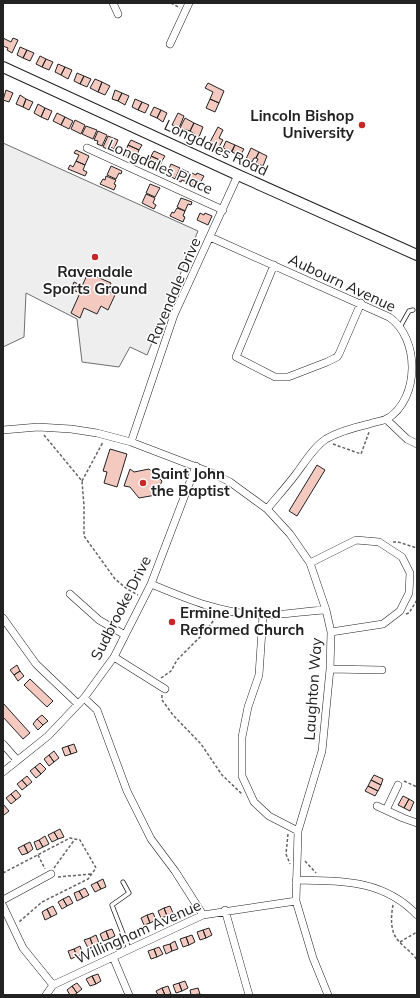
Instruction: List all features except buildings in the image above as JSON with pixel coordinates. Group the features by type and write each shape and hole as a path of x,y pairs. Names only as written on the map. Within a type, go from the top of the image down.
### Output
{"main road":[{"name":"Longdales Road","path":"3,67 417,255"}],"street":[{"path":"113,3 118,14"},
{"path":"170,44 189,3"},
{"name":"Longdales Place","path":"86,148 223,210"},
{"name":"Ravendale Drive","path":"132,442 174,315 238,175"},
{"name":"Aubourn Avenue","path":"210,237 389,317 414,343 414,361 411,386 401,406 386,419 355,427 326,439 309,456 267,508"},
{"path":"274,265 236,358 275,377 288,377 337,357 361,304"},
{"path":"386,419 407,439 417,444"},
{"name":"Laughton Way","path":"3,430 38,427 71,429 132,442 196,466 230,482 267,508 290,534 310,564 326,610 331,632 330,669 322,750 298,831 296,901 313,958 328,995"},
{"name":"Sudbrooke Drive","path":"3,772 48,736 84,698 114,657 151,584 196,466"},
{"path":"310,564 356,540 379,542 402,557 410,573 409,593 400,611 383,624 331,632"},
{"path":"151,584 192,601 228,612 263,615 326,610"},
{"path":"70,594 99,620 125,635"},
{"path":"263,615 259,675 248,707 242,736 242,776 254,802 269,816 298,831"},
{"path":"3,618 36,664 78,704"},
{"path":"114,657 161,686"},
{"path":"330,669 382,670"},
{"path":"84,698 97,710 127,791 151,839 175,871 203,915"},
{"path":"3,744 17,760"},
{"path":"386,810 400,783"},
{"path":"376,806 417,823"},
{"path":"3,900 50,875"},
{"path":"296,880 343,881 375,888 401,900 417,915"},
{"name":"Willingham Avenue","path":"46,995 53,985 129,948 203,915 225,910 296,901"},
{"path":"3,906 23,948 53,985"},
{"path":"225,910 248,995"},
{"path":"113,957 129,995"}],"lane":[{"path":"400,327 409,311 413,310"},
{"path":"123,882 129,893 112,905 129,948"}],"path":[{"path":"333,444 361,454 373,423"},
{"path":"38,427 82,481"},
{"path":"107,436 82,481 84,536 115,579 127,589 144,598"},
{"path":"379,542 398,542 417,548"},
{"path":"221,610 205,632 177,660 161,686 162,700 173,715 201,744 222,775 244,796 254,802"},
{"path":"400,783 417,787"},
{"path":"290,827 287,838 286,854 289,863 296,871"},
{"path":"50,875 75,839"},
{"path":"297,852 322,880"},
{"path":"38,855 50,875 58,877 92,874"},
{"path":"395,897 392,925 397,939 417,960"},
{"path":"400,942 417,932"}],"shaded area":[{"name":"Ravendale Sports Ground","path":"3,143 198,231 147,355 130,347 119,367 82,362 77,319 26,293 24,337 3,347"}],"place":[{"name":"Lincoln Bishop University","path":"362,125"},
{"name":"Ravendale Sports Ground","path":"95,257"},
{"name":"Saint John the Baptist","path":"143,483"},
{"name":"Ermine United Reformed Church","path":"172,622"}]}
